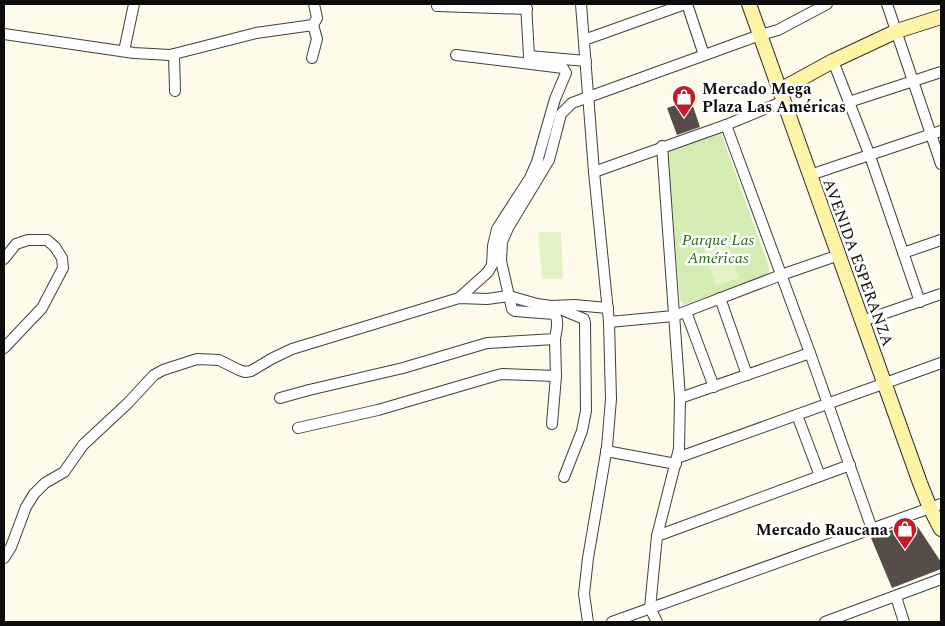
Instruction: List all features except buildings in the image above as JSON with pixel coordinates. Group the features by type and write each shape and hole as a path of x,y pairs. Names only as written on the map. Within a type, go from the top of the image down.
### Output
{"street":[{"path":"124,51 134,4"},
{"path":"312,58 317,39 313,25 317,18 314,4"},
{"path":"581,4 594,172 608,308 611,399 606,452 588,558 584,594 588,622"},
{"path":"584,40 686,4 704,55"},
{"name":"AVENIDA ESPERANZA","path":"749,4 884,383 936,506 941,529"},
{"path":"552,424 556,376 554,339 558,320 554,314 513,310 510,306 501,261 502,242 508,228 549,160 561,114 572,103 778,30 827,4"},
{"path":"888,4 913,82 936,132 941,164"},
{"path":"438,6 526,6 528,59"},
{"path":"594,172 662,146 726,125 782,96 834,61 897,32 941,17"},
{"path":"4,34 124,51 174,54 256,33 313,25"},
{"path":"174,54 175,90"},
{"path":"456,55 586,61"},
{"path":"459,298 488,272 492,265 493,246 498,229 530,178 537,162 555,99 566,73 564,68 528,59"},
{"path":"834,61 870,156 920,302"},
{"path":"849,102 941,72"},
{"path":"726,125 810,353 872,529"},
{"path":"810,175 936,132"},
{"path":"657,622 650,608 657,536 679,449 680,398 662,146"},
{"path":"4,259 16,244 28,240 46,240 55,246 62,258 63,268 42,308 4,348"},
{"path":"904,253 941,240"},
{"path":"609,322 674,316 839,255"},
{"path":"862,321 941,294"},
{"path":"4,558 12,547 26,506 34,494 45,483 64,472 83,445 128,403 154,375 163,370 197,360 219,360 238,370 244,372 251,371 292,349 459,298 487,299 509,296 551,306 584,319 586,410 582,431 564,477"},
{"path":"720,298 747,375"},
{"path":"551,306 574,304 608,308"},
{"path":"686,312 714,387"},
{"path":"280,398 403,368 487,343 554,339"},
{"path":"680,398 810,353"},
{"path":"606,452 677,461 884,383 941,364"},
{"path":"298,428 378,410 502,374 556,376"},
{"path":"798,415 820,476"},
{"path":"657,536 850,466"},
{"path":"612,622 936,506"},
{"path":"826,622 941,579"},
{"path":"896,597 904,622"}],"green space":[{"name":"Parque Las Américas","path":"720,130 769,267 769,273 684,305 680,300 667,149"},
{"path":"538,232 561,232 563,279 542,279"},
{"path":"725,238 739,278 716,286 703,246"}],"place":[{"name":"Mercado Mega Plaza Las Américas","path":"684,118"},
{"name":"Mercado Raucana","path":"905,550"}]}
